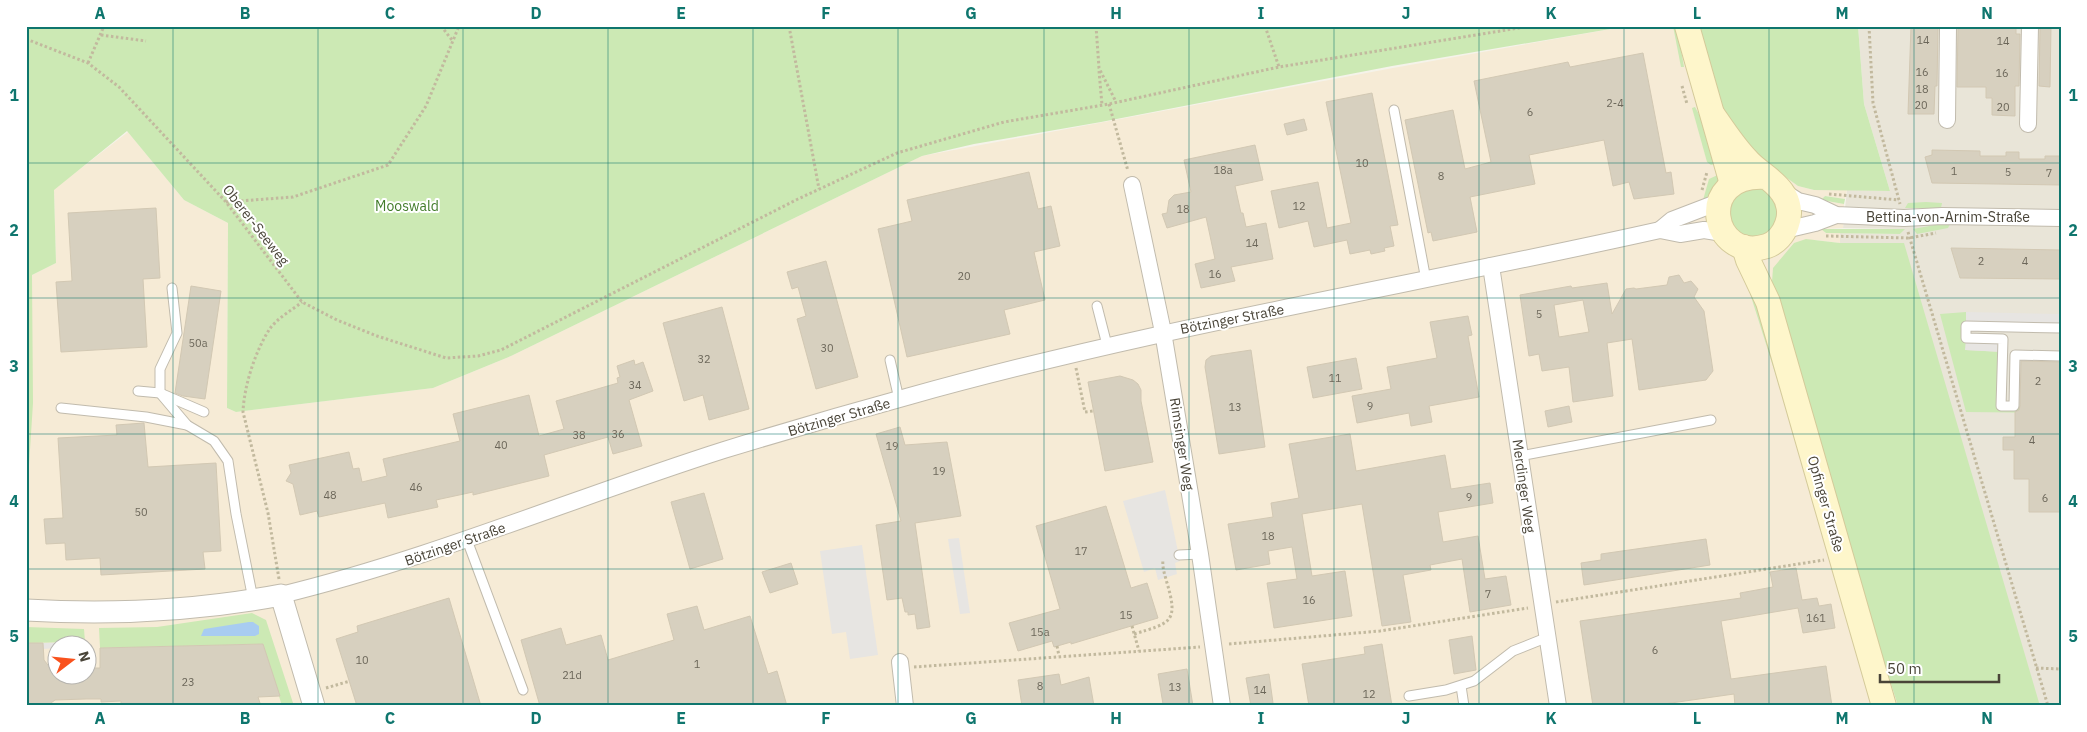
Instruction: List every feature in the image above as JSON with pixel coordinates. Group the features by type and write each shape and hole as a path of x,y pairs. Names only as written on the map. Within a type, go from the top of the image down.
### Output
{"main road":[{"path":"1687,26 1718,140 1728,167 1725,193 1718,214 1723,233 1729,239 1744,247 1758,248 1778,237"},
{"path":"1713,116 1748,161 1774,184"},
{"path":"1725,193 1742,178 1774,184"},
{"name":"Opfinger Straße","path":"1768,302 1766,260 1790,212 1787,200 1774,184"},
{"name":"Opfinger Straße","path":"1744,247 1748,260 1768,302 1884,706"}],"street":[{"path":"1947,120 1948,26"},
{"path":"2028,124 2030,26"},
{"name":"Bettina-von-Arnim-Straße","path":"1774,184 1798,201 1836,215 1904,218 1942,216 2061,218"},
{"name":"Rimsinger Weg","path":"1132,185 1163,332 1200,554 1222,706"},
{"name":"Bötzinger Straße","path":"1660,230 1672,220 1725,193"},
{"name":"Bettina-von-Arnim-Straße","path":"1778,237 1836,215"},
{"name":"Bötzinger Straße","path":"26,610 90,612 165,610 281,595 350,578 467,540 723,450 898,399 1073,353 1163,332 1426,280 1660,230 1680,234 1704,230 1723,233"},
{"name":"Merdinger Weg","path":"1491,266 1558,706"},
{"path":"281,595 312,699"},
{"path":"900,665 905,706"}],"lane":[{"path":"1394,110 1426,280"},
{"path":"172,288 178,332 160,370 160,393 187,425 214,441 228,462 236,514 254,600"},
{"path":"1097,306 1108,345"},
{"path":"2061,328 1966,326 1966,338 2003,339 2001,406 2014,406 2015,355 2061,356"},
{"path":"890,360 898,399"},
{"path":"138,391 160,393 204,412"},
{"path":"61,408 146,417 187,425"},
{"path":"1520,456 1711,420"},
{"path":"467,540 523,690"},
{"path":"1179,555 1200,554"},
{"path":"1409,696 1461,686 1474,681 1521,646 1548,638"},
{"path":"1461,686 1464,706"}],"path":[{"path":"88,63 104,26"},
{"path":"441,26 452,40"},
{"path":"226,202 293,196 388,165 426,106 459,26"},
{"path":"790,26 820,189"},
{"path":"1096,26 1102,105"},
{"path":"1265,26 1279,67"},
{"name":"Oberer-Seeweg","path":"26,39 88,63 119,87 226,202 302,302 336,320 376,336 446,358 478,356 501,350 820,189 897,153 1004,122 1109,104 1279,67 1531,26"},
{"path":"1821,195 1899,200 1873,103 1869,26"},
{"path":"101,35 146,42"},
{"path":"1099,68 1116,102"},
{"path":"1109,104 1132,185"},
{"path":"1821,235 1909,238 1942,232"},
{"path":"1909,238 2048,706"},
{"path":"281,595 268,513 243,412 244,396 253,366 270,328 302,302"},
{"path":"1073,353 1085,412 1094,411"},
{"path":"1134,634 1160,626 1167,622 1173,613 1173,604 1162,566 1163,559"},
{"path":"900,665 1213,646 1380,631 1832,559"},
{"path":"1132,626 1139,651"},
{"path":"1057,646 1060,656"},
{"path":"2036,668 2061,668"},
{"path":"312,699 350,681"}],"shaded area":[{"path":"1628,26 1695,26 1773,166 1798,186 1814,190 1847,190 1845,199 1825,196 1821,200 1844,204 1843,228 1822,229 1826,233 1840,233 1840,243 1815,240 1854,566 1898,706 26,706 26,447 32,275 56,263 54,189 128,132 184,200 228,223 227,408 236,412 433,388 511,356 922,156"},
{"path":"1858,26 2061,26 2061,706 2040,706 1840,243 1840,233 1900,234 1904,229 1843,228 1847,190 1890,191 1864,104"},
{"path":"1966,312 2061,314 2061,328 1966,326"},
{"path":"1966,338 2003,339 2003,352 1965,350"},
{"path":"1165,490 1180,561 1175,563 1177,574 1158,580 1155,568 1144,572 1123,501"},
{"path":"959,538 970,613 960,614 948,539"},
{"path":"862,545 878,655 850,659 846,632 832,634 820,551"},
{"path":"43,643 48,643 48,649 43,649"}],"green space":[{"name":"Mooswald","path":"26,26 1628,26 1392,66 1101,122 974,144 922,156 511,356 433,388 236,412 227,408 228,223 184,200 127,131 54,190 56,263 32,275 33,403 26,512"},
{"path":"1673,26 1677,26 1684,67 1681,67"},
{"path":"1695,26 1858,26 1864,104 1890,191 1814,190 1798,186 1750,151 1730,129"},
{"path":"1695,107 1707,129 1720,163 1711,165 1707,162 1692,108"},
{"path":"1722,173 1714,192 1703,200 1709,179"},
{"path":"1764,188 1773,196 1777,206 1774,224 1768,232 1760,236 1751,237 1740,233 1730,221 1729,206 1742,189"},
{"path":"1825,196 1845,199 1844,204 1821,200"},
{"path":"1908,203 1942,203 1941,208 1905,208"},
{"path":"1951,222 1948,228 1917,234 1913,229"},
{"path":"1821,229 1905,229 1900,234 1826,233"},
{"path":"1806,239 1840,243 1904,243 2040,706 1898,706 1854,566 1772,282 1773,268 1794,243"},
{"path":"1743,271 1749,277 1795,436"},
{"path":"1966,312 1966,350 2003,352 2002,406 2061,407 2061,413 1966,412 1940,314"},
{"path":"252,613 266,620 294,706 282,706 263,644 100,648 99,628 157,627"},
{"path":"26,627 84,629 84,634 48,634 48,643 26,643"}],"water":[{"path":"249,622 259,626 259,634 255,636 201,636 204,629"}],"building":[{"path":"1911,26 1938,26 1937,86 1935,86 1934,114 1908,114"},
{"path":"1958,26 2016,26 2016,34 2020,34 2019,86 2015,86 2015,116 1992,115 1992,98 1986,98 1986,87 1957,87"},
{"path":"2040,26 2051,26 2050,87 2039,86"},
{"path":"1643,53 1666,173 1671,172 1674,194 1634,199 1629,182 1613,186 1604,140 1529,155 1535,184 1470,197 1477,232 1433,241 1431,232 1428,233 1405,120 1453,110 1465,169 1491,162 1474,81 1568,62 1570,67"},
{"path":"1372,93 1398,225 1390,226 1394,246 1384,248 1385,251 1371,254 1370,250 1350,254 1347,240 1314,247 1308,221 1279,228 1271,191 1318,182 1327,228 1351,223 1326,102"},
{"path":"1304,119 1307,130 1287,135 1284,124"},
{"path":"1255,145 1263,180 1235,186 1246,227 1266,223 1273,259 1231,267 1235,281 1201,288 1195,264 1215,259 1206,217 1167,228 1162,214 1167,213 1169,200 1174,195 1191,192 1184,160"},
{"path":"1932,150 1980,151 1980,156 2006,156 2006,152 2019,152 2019,159 2045,159 2045,156 2061,156 2061,185 1932,183 1925,157 1932,155"},
{"path":"1029,172 1038,209 1051,206 1060,246 1034,252 1045,300 1004,310 1010,334 907,357 878,229 912,221 907,200"},
{"path":"156,208 160,278 143,279 147,347 61,352 56,282 72,281 68,213"},
{"path":"1951,248 2061,250 2061,279 1960,278"},
{"path":"826,261 858,377 816,389 797,319 806,316 798,287 792,289 787,272"},
{"path":"1679,275 1684,283 1691,281 1698,289 1694,297 1704,311 1713,371 1706,380 1639,390 1632,339 1607,343 1613,396 1573,402 1569,367 1542,371 1539,354 1529,356 1520,295 1571,286 1572,288 1607,283 1612,314 1626,289 1667,285 1669,277","holes":["1583,300 1589,332 1559,337 1554,305"]},
{"path":"191,286 221,291 205,399 175,393"},
{"path":"722,307 749,409 709,420 703,395 684,401 663,323"},
{"path":"1468,316 1472,335 1468,336 1479,397 1429,406 1432,422 1411,426 1409,413 1357,423 1352,396 1391,389 1387,367 1437,358 1430,322"},
{"path":"1251,350 1265,447 1219,454 1205,367 1206,360 1211,356"},
{"path":"1356,358 1362,389 1313,398 1307,367"},
{"path":"634,360 635,365 643,362 653,391 629,400 642,446 613,454 608,437 544,455 549,476 473,495 473,492 436,500 438,507 388,518 385,503 319,517 317,511 300,515 293,484 286,481 291,473 289,465 349,452 353,469 359,468 362,482 387,476 383,459 460,441 453,414 529,395 539,436 564,429 556,401 618,383 617,378 620,377 617,366"},
{"path":"2021,361 2061,362 2060,512 2029,512 2029,479 2014,479 2014,450 2003,450 2003,437 2015,437 2015,412 2019,410 2020,406"},
{"path":"1120,376 1133,380 1141,390 1141,401 1153,462 1105,471 1088,382"},
{"path":"1569,406 1572,422 1548,427 1545,411"},
{"path":"144,423 148,467 216,463 221,551 203,552 205,569 101,575 100,558 66,560 65,543 46,544 44,519 63,518 58,438 117,435 116,425"},
{"path":"900,427 905,445 947,442 961,516 915,523 930,627 917,629 915,614 908,615 908,612 905,612 902,598 887,600 876,525 901,521 876,434"},
{"path":"1350,434 1356,471 1445,455 1451,489 1490,483 1493,503 1438,512 1443,542 1478,536 1485,579 1506,576 1511,605 1470,612 1462,559 1430,565 1431,570 1403,575 1411,622 1382,626 1362,504 1302,514 1312,576 1345,571 1352,616 1274,628 1267,583 1297,579 1292,547 1268,551 1270,564 1236,570 1228,524 1273,517 1271,503 1299,498 1289,444"},
{"path":"704,493 723,559 690,569 671,502"},
{"path":"1106,506 1131,588 1147,583 1158,618 1071,644 1071,642 1054,647 1052,641 1018,651 1009,623 1060,609 1036,526"},
{"path":"1706,539 1710,565 1584,585 1581,563 1601,560 1601,554"},
{"path":"791,563 798,584 770,593 762,572"},
{"path":"1796,568 1802,600 1817,598 1819,606 1831,604 1835,628 1803,633 1798,608 1721,621 1731,679 1826,666 1832,706 1735,706 1734,694 1650,706 1593,706 1580,621 1741,598 1740,593 1773,587 1770,572"},
{"path":"449,598 481,706 357,706 336,639 358,632 357,626"},
{"path":"697,606 704,630 750,616 768,674 777,671 787,706 540,706 521,640 561,628 566,645 601,635 608,660 674,640 667,614"},
{"path":"1472,636 1476,670 1454,674 1449,640"},
{"path":"26,643 43,643 44,660 48,665 48,684 98,684 100,648 263,644 280,696 258,697 261,706 121,706 121,701 101,702 101,699 86,699 55,700 47,706 26,706"},
{"path":"1382,644 1392,706 1309,706 1302,664 1365,654 1364,647"},
{"path":"1187,669 1193,706 1163,704 1158,674"},
{"path":"1059,674 1061,685 1089,677 1094,706 1022,706 1018,680"},
{"path":"1269,674 1273,703 1251,706 1246,678"}]}
